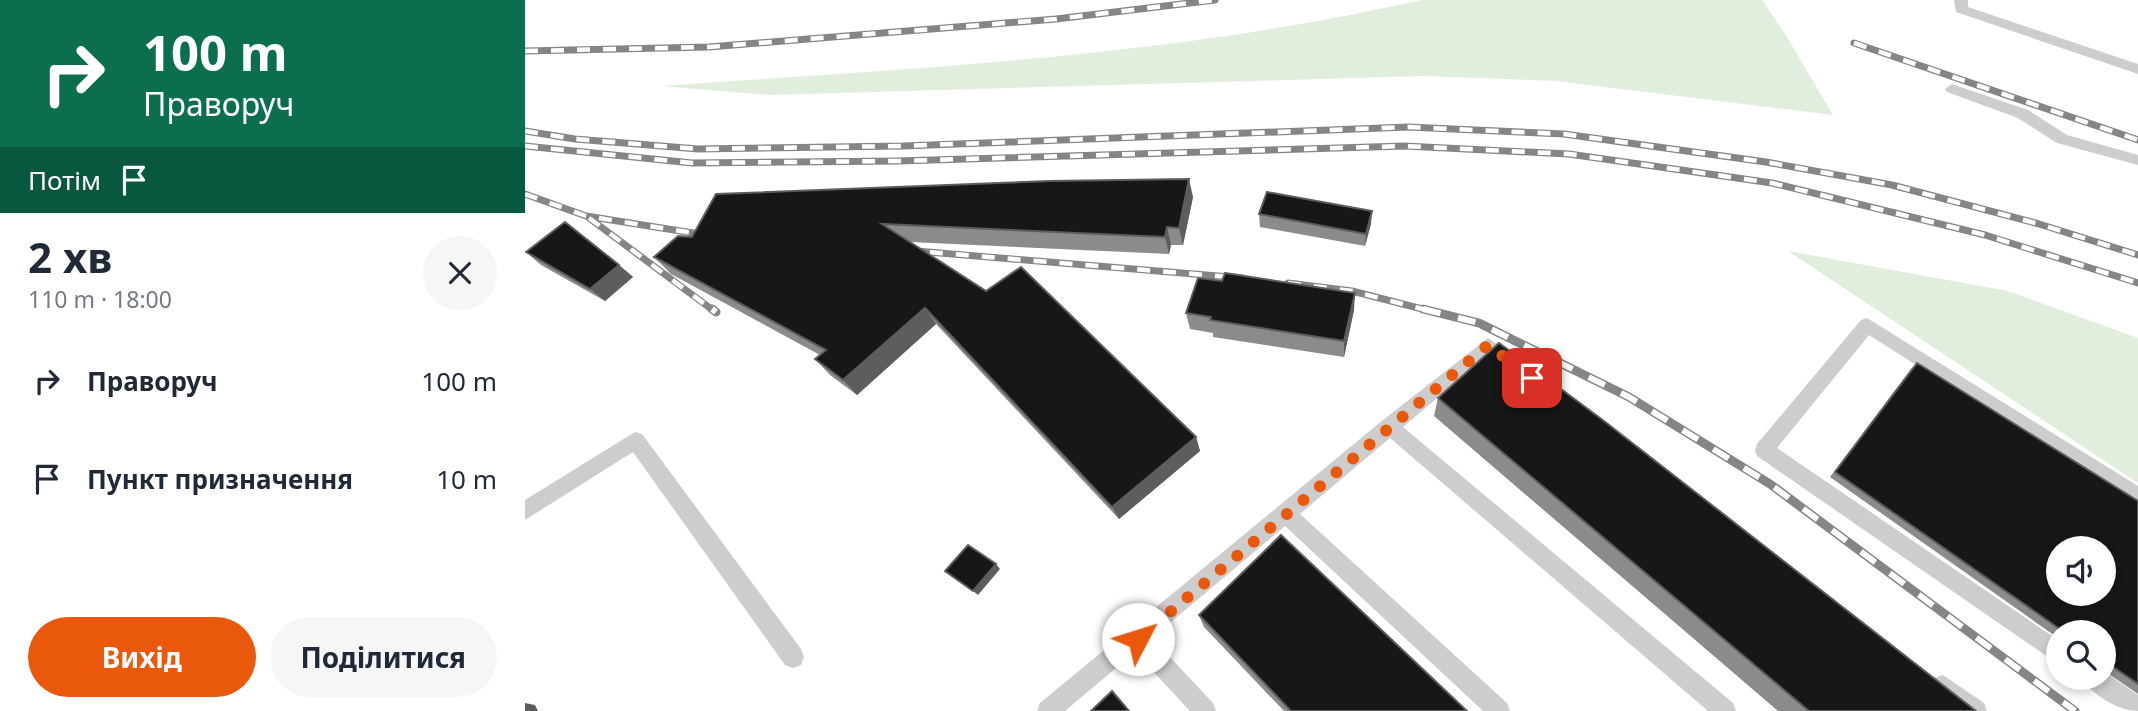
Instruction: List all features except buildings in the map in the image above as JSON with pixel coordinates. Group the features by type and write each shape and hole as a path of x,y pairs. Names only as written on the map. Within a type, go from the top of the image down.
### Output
{"lane":[{"path":"1961,0 1961,9 2138,69"},
{"path":"1952,89 2023,114 2062,139 2138,160"},
{"path":"2046,645 1764,450 1867,325 2138,496"},
{"path":"1048,711 1138,639 1488,345 1532,378"},
{"path":"1389,426 1725,711"},
{"path":"525,511 635,440 793,657"},
{"path":"1286,514 1499,711"},
{"path":"1138,639 1205,711"},
{"path":"1932,678 1976,711"},
{"path":"2112,690 2138,708"}],"green space":[{"path":"1421,0 1762,0 1833,115 1556,81 1423,76 771,95 661,86 947,66 1138,48 1233,35"},
{"path":"1788,251 2008,291 2138,338 2138,483"}],"railway":[{"path":"525,51 709,47 1056,19 1215,0"},
{"path":"1854,43 2138,140"},
{"path":"525,131 575,139 698,149 903,146 1408,127 1564,134 1766,162 1892,185 2039,224 2138,255"},
{"path":"525,146 692,163 898,161 1405,146 1569,154 1772,183 1985,235 2138,283"},
{"path":"525,194 586,216 712,236"},
{"path":"589,218 714,311"},
{"path":"904,250 1242,278"},
{"path":"1288,283 1352,291 1430,311"},
{"path":"712,309 716,312"},
{"path":"1423,309 1479,323 1629,397 1770,484 2075,711"}],"route":[{"path":"1138,639 1488,345 1532,378"}]}
